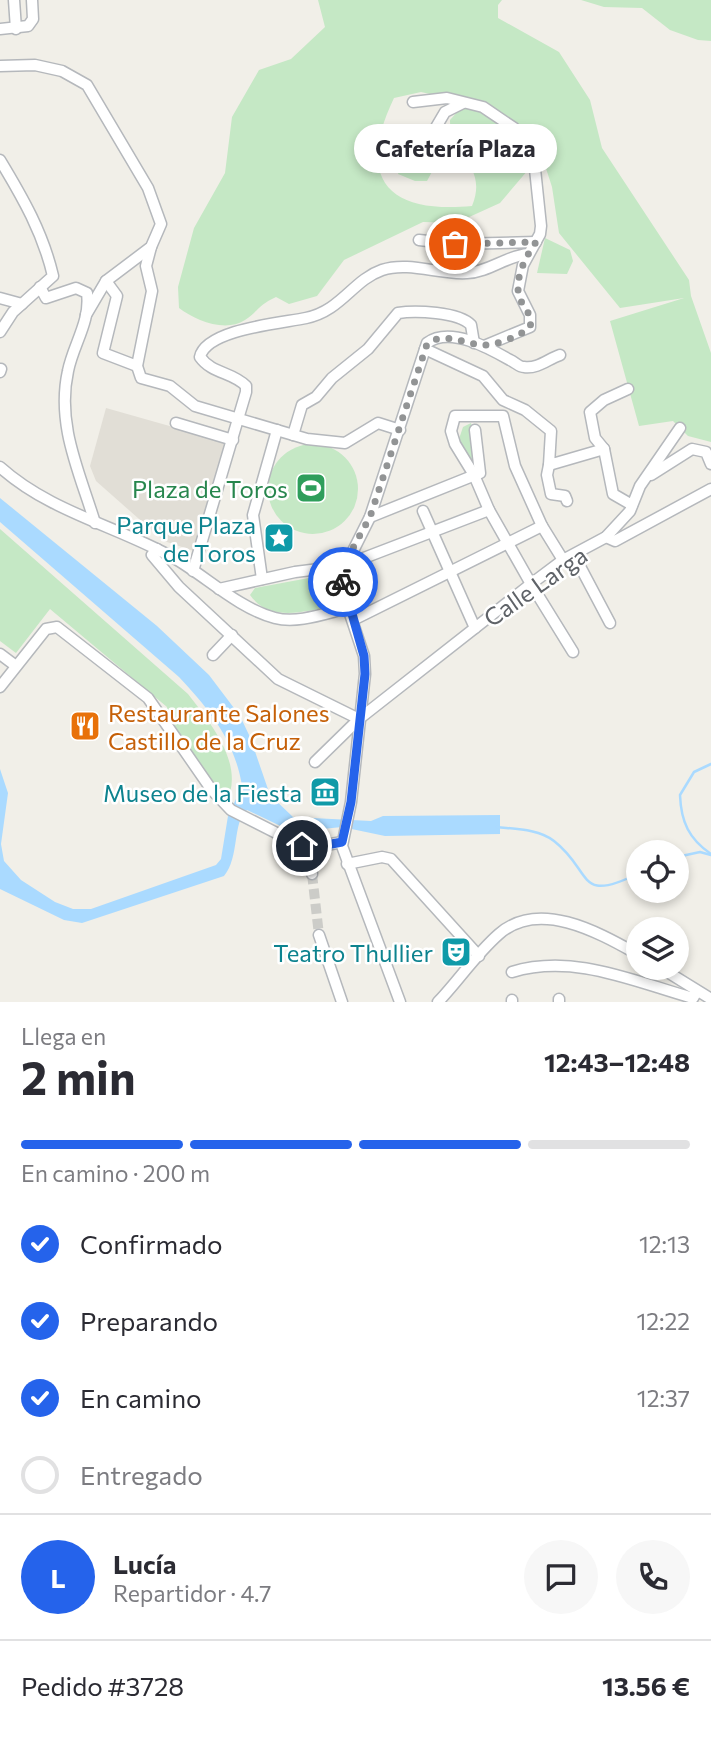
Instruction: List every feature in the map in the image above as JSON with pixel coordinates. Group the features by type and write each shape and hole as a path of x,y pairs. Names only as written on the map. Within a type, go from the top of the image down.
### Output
{"street":[{"path":"14,0 16,29"},
{"path":"0,29 28,26 33,19 32,0"},
{"path":"0,66 34,65 62,71 87,85 148,188 161,224 146,266 152,291 137,366 141,378 170,386 195,406 293,435 338,444 352,440 378,423 400,430"},
{"path":"413,103 447,98 467,102 497,115 514,128 527,146 535,169 541,226 536,242 528,254 518,291 530,315 530,327 479,344"},
{"path":"435,129 445,112 467,102"},
{"path":"0,160 30,210 45,244 53,276 22,304 0,332"},
{"path":"419,240 455,244 536,242"},
{"path":"86,316 106,281 130,266 151,247"},
{"path":"193,571 233,440 246,386 204,363 200,357 201,351 210,343 242,330 325,313 384,269 480,272 510,258 528,254"},
{"path":"106,281 117,296 103,353 137,366"},
{"path":"40,287 46,298 68,289 84,290 88,300 86,316 68,371 64,412 72,457 95,523"},
{"path":"0,298 22,304"},
{"path":"293,435 302,405 316,397 332,377 368,349 398,313 424,312 462,319 471,325 479,344"},
{"path":"400,1002 347,864 345,831 365,665 348,608 343,566 370,517 383,470 400,430 427,344 438,339 479,344 521,368 538,366 560,355"},
{"path":"425,349 483,376 503,400 525,410 551,431 547,475 551,494 565,496 567,502"},
{"path":"628,389 604,400 590,412 596,438 604,450 613,494 632,505"},
{"path":"563,560 542,526 515,466 503,416 455,416 451,431 455,444 474,475 508,544 573,652"},
{"path":"176,423 233,440"},
{"name":"Calle Larga","path":"315,762 359,719 531,584 563,560 606,537 632,505 680,428"},
{"path":"370,517 480,473 475,429"},
{"path":"262,579 253,515 277,430"},
{"path":"647,478 692,449 706,452 711,464"},
{"path":"549,465 604,450"},
{"path":"0,467 27,489 95,523 157,549 219,589 278,619 307,618 348,608"},
{"path":"606,537 615,541 711,489"},
{"path":"219,589 343,566 489,510"},
{"path":"424,511 475,628"},
{"path":"353,620 542,526"},
{"path":"157,549 152,555 179,587 278,679 359,719"},
{"path":"574,555 610,623"},
{"path":"319,569 334,573 343,581"},
{"path":"0,687 51,626 57,627 148,698 225,805 252,823 309,847 345,831"},
{"path":"213,655 232,635"},
{"path":"0,654 16,666"},
{"path":"309,847 312,874"},
{"path":"347,864 382,857 391,859 479,956"},
{"path":"438,1002 502,931 538,919 574,923 626,949"},
{"path":"319,934 342,1002"},
{"path":"512,972 552,967 612,972 684,998 693,998 698,991"},
{"path":"680,980 711,999"}],"shaded area":[{"path":"106,408 226,442 194,551 164,541 96,481 90,466"}],"green space":[{"path":"318,0 502,0 498,5 498,18 559,52 590,100 602,148 689,280 691,296 711,353 711,442 688,436 673,421 639,426 610,321 684,298 620,308 559,233 552,187 542,156 537,154 532,156 528,170 500,203 456,223 423,222 344,260 317,296 289,304 276,297 245,320 228,325 210,323 179,308 178,287 194,228 225,173 232,117 259,70 291,59 325,27","holes":["421,92 466,102 450,120 455,143 476,180 472,206 443,207 419,204 400,197 387,185 379,170 378,150 383,126 394,98"]},
{"path":"581,0 711,0 711,41 698,40 670,30 642,8 604,7"},
{"path":"390,141 396,141 401,149 399,155 390,157 385,152 385,146"},
{"path":"417,142 435,153 435,166 427,181 415,181 398,174 404,155"},
{"path":"545,238 570,250 573,261 567,274 537,273"},
{"path":"471,423 477,463 471,464 458,442 463,427"},
{"path":"313,444 330,447 345,457 355,472 358,489 355,506 345,521 330,531 313,534 296,531 281,521 271,506 268,489 271,472 281,457 296,447"},
{"path":"0,529 188,694 216,732 229,761 231,790 225,805 169,728 167,707 50,609 16,653 0,641"},
{"path":"325,575 331,579 339,600 334,606 300,612 278,612 258,604 250,595 255,588"}],"water":[{"path":"0,498 157,626 209,675 240,716 270,795 293,817 371,821 383,816 500,815 500,834 385,836 342,827 293,832 247,810 239,823 232,859 224,876 82,923 64,920 0,889 0,769 8,793 1,844 4,861 21,880 55,902 73,909 91,909 216,865 221,859 228,816 242,786 239,770 227,740 201,701 179,677 0,522"}],"waterway":[{"path":"711,764 694,772 680,795 684,822 697,842 711,854"},
{"path":"497,827 527,830 548,837 566,852 595,885 605,886 626,879"},
{"path":"689,854 700,852 711,855"}],"tunnel":[{"path":"312,874 319,935"}],"way so far":[{"path":"343,582 343,566 370,517 383,470 400,430 427,344 432,340 453,339 484,345 526,332 530,327 530,315 518,291 523,265 536,242 455,244"}],"place":[{"name":"Cafetería Plaza","path":"455,244"},
{"name":"Plaza de Toros","path":"311,488"},
{"name":"Parque Plaza de Toros","path":"279,538"},
{"name":"Restaurante Salones Castillo de la Cruz","path":"85,726"},
{"name":"Museo de la Fiesta","path":"325,792"},
{"name":"Teatro Thullier","path":"456,952"}],"route":[{"path":"302,846 316,847 342,842 351,802 365,674 364,656 349,612 343,582"}]}
